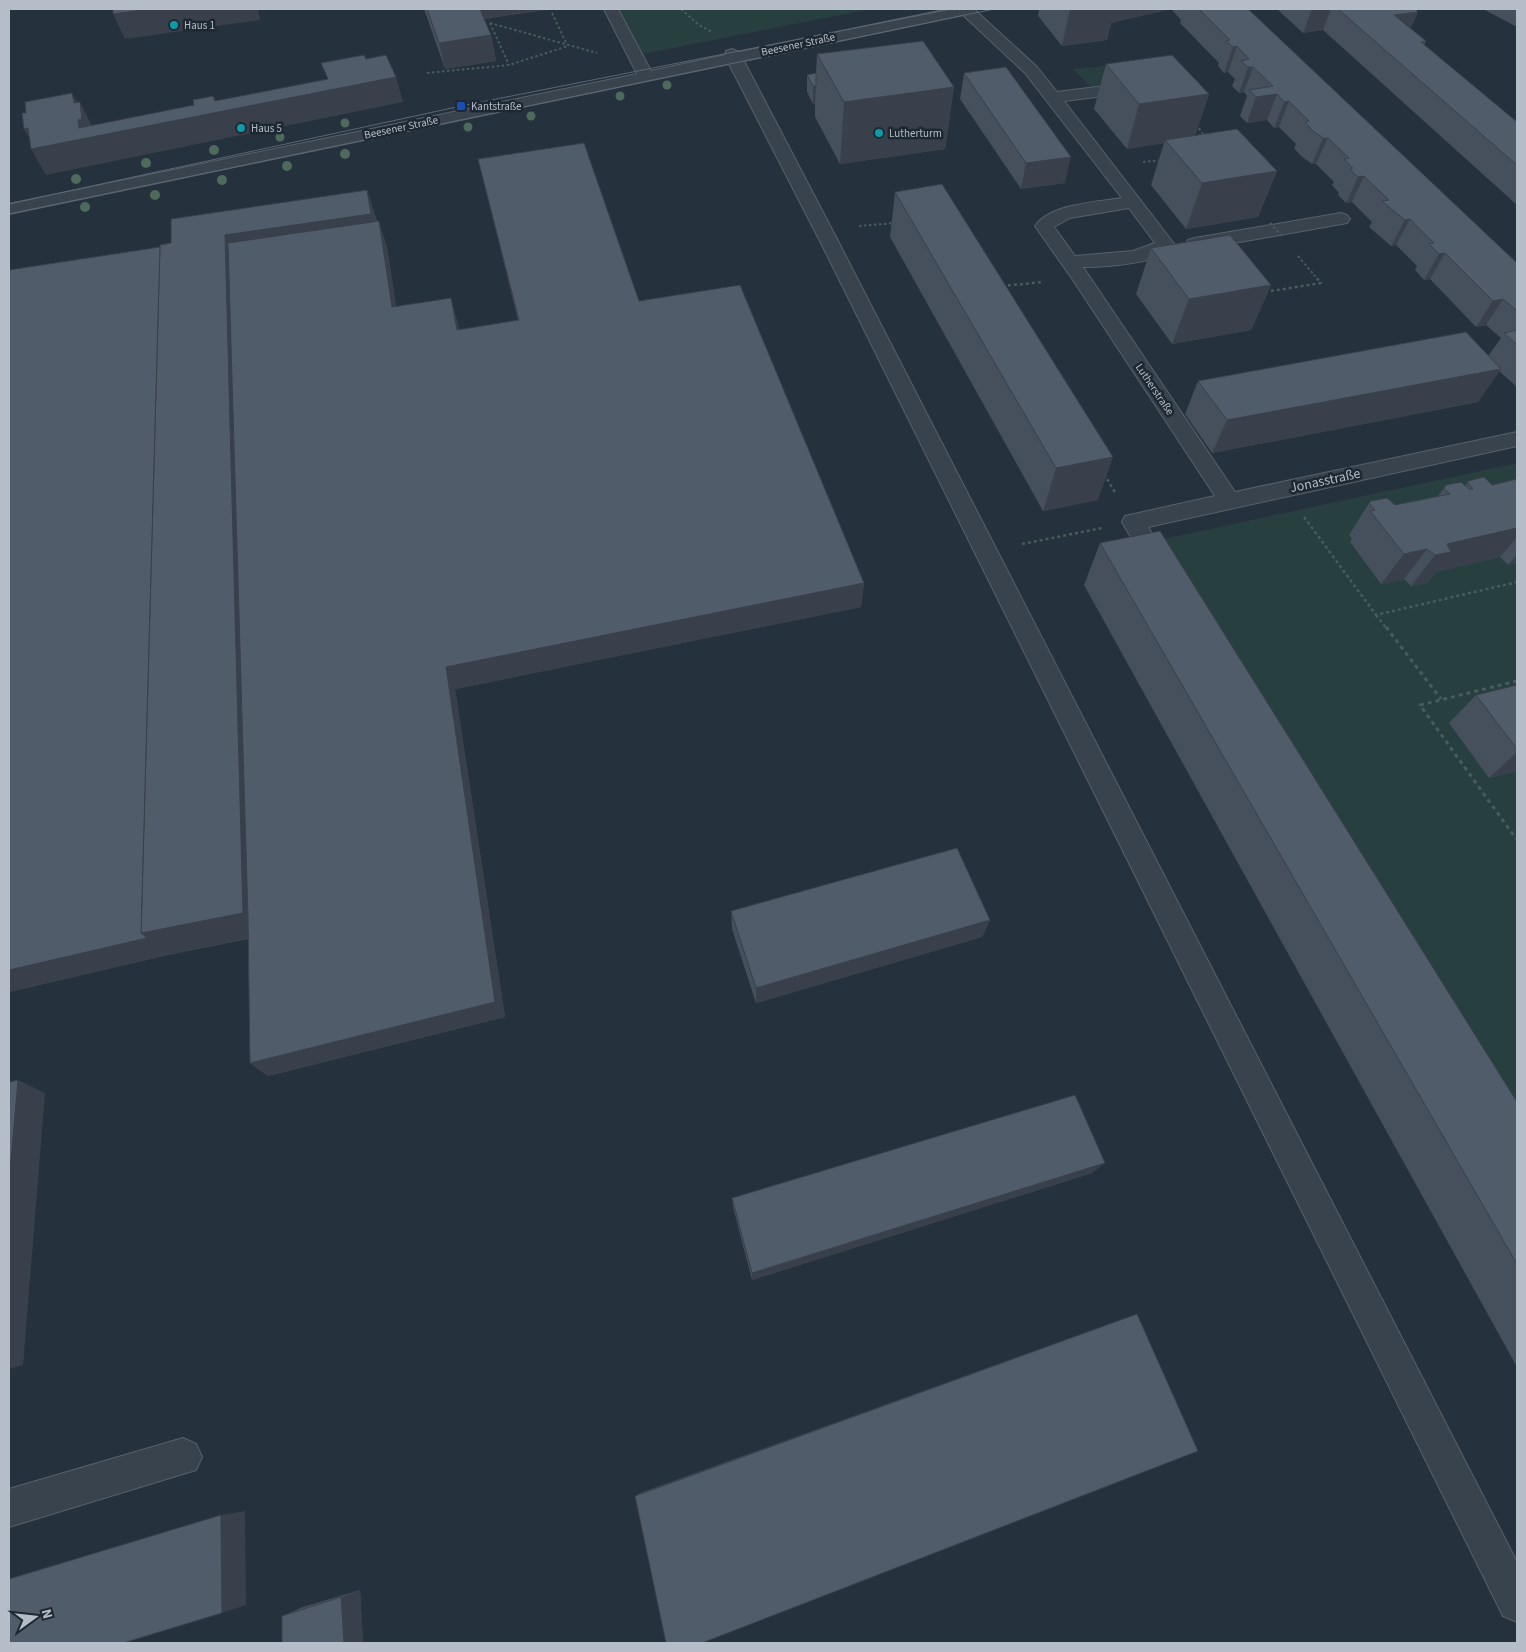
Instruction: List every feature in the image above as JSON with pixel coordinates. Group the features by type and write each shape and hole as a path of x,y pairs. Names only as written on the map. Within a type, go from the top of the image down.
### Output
{"street":[{"path":"611,9 646,76"},
{"path":"968,9 1031,70 1166,245"},
{"name":"Beesener Straße","path":"9,209 734,56 968,9"},
{"path":"734,56 1517,1602"},
{"path":"1053,98 1144,85"},
{"name":"Lutherstraße","path":"1134,202 1065,213 1044,226 1229,500"},
{"path":"1075,270 1096,262 1156,252 1166,245 1188,245 1341,219"},
{"name":"Jonasstraße","path":"1133,522 1517,439"},
{"path":"1133,522 1174,589"},
{"path":"9,1508 183,1458"}],"path":[{"path":"552,13 568,46"},
{"path":"509,65 490,23 600,54"},
{"path":"427,73 509,65 568,46"},
{"path":"1195,123 1205,137"},
{"path":"1107,168 1166,159"},
{"path":"1265,216 1287,243"},
{"path":"823,230 902,222"},
{"path":"1276,243 1282,236"},
{"path":"1256,294 1321,283 1293,249"},
{"path":"999,287 1075,270"},
{"path":"986,551 1133,522 1104,474"},
{"path":"1282,489 1442,700"},
{"path":"1376,615 1517,582"},
{"path":"1517,681 1420,705 1517,840"}],"green space":[{"path":"619,9 871,9 643,54"},
{"path":"1117,65 1131,81 1090,86 1073,69"},
{"path":"1517,463 1517,1128 1154,541"}],"building":[{"path":"113,9 150,9 113,14"},
{"path":"427,9 480,9 491,35 439,43"},
{"path":"1199,9 1248,9 1517,263 1517,311 1503,299 1493,301 1445,253 1439,254 1429,244 1434,243 1410,219 1405,220 1382,201 1389,200 1364,176 1358,177 1350,169 1353,168 1344,159 1349,158 1328,138 1323,138 1312,130 1305,122 1309,121 1289,101 1284,102 1277,94 1256,97 1249,90 1273,86 1253,67 1248,67 1241,61 1249,59 1237,46 1233,47 1226,41 1230,40"},
{"path":"1338,9 1415,9 1418,12 1394,15 1426,41 1421,42 1517,122 1517,165"},
{"path":"923,41 954,87 844,102 817,54"},
{"path":"364,55 366,59 386,55 396,77 31,149 28,128 24,129 22,113 26,113 25,102 72,93 74,103 80,102 82,119 78,120 79,128 194,105 193,100 213,96 215,101 328,79 321,63"},
{"path":"1172,55 1209,94 1139,104 1106,64"},
{"path":"1006,67 1071,157 1026,163 964,73"},
{"path":"816,73 816,86 813,86 807,75"},
{"path":"1237,129 1277,171 1202,183 1165,140"},
{"path":"584,143 639,301 740,285 864,583 446,667 495,1002 250,1063 248,918 228,243 379,221 392,307 451,298 457,330 519,320 478,159"},
{"path":"942,184 1113,457 1056,468 895,192"},
{"path":"367,190 371,214 225,235 243,913 141,933 160,245 171,243 171,219"},
{"path":"1230,235 1271,285 1189,299 1151,248"},
{"path":"160,247 141,933 147,938 9,970 9,270"},
{"path":"1517,330 1517,345 1504,333"},
{"path":"1466,332 1501,369 1227,420 1198,381"},
{"path":"1484,477 1492,485 1517,479 1517,528 1447,544 1451,552 1435,555 1427,549 1404,554 1370,511 1375,510 1369,503 1371,501 1387,498 1395,505 1450,494 1444,488 1446,485 1461,482 1469,489 1473,489 1468,481"},
{"path":"1160,531 1517,1102 1517,1264 1100,543"},
{"path":"1517,685 1517,749 1476,695"},
{"path":"957,848 990,920 756,988 731,911"},
{"path":"18,1080 9,1183 9,1082"},
{"path":"1075,1095 1105,1163 752,1273 732,1198"},
{"path":"1137,1314 1198,1451 702,1643 666,1643 635,1496"},
{"path":"221,1515 222,1613 123,1643 9,1643 9,1579"},
{"path":"341,1597 344,1643 282,1643 282,1616"}],"tram line":[{"path":"9,204 461,106 951,9"},
{"path":"9,214 994,9"}],"place":[{"name":"Haus 1","path":"174,25"},
{"name":"Kantstraße","path":"461,106"},
{"name":"Haus 5","path":"241,128"},
{"name":"Lutherturm","path":"879,133"}]}
